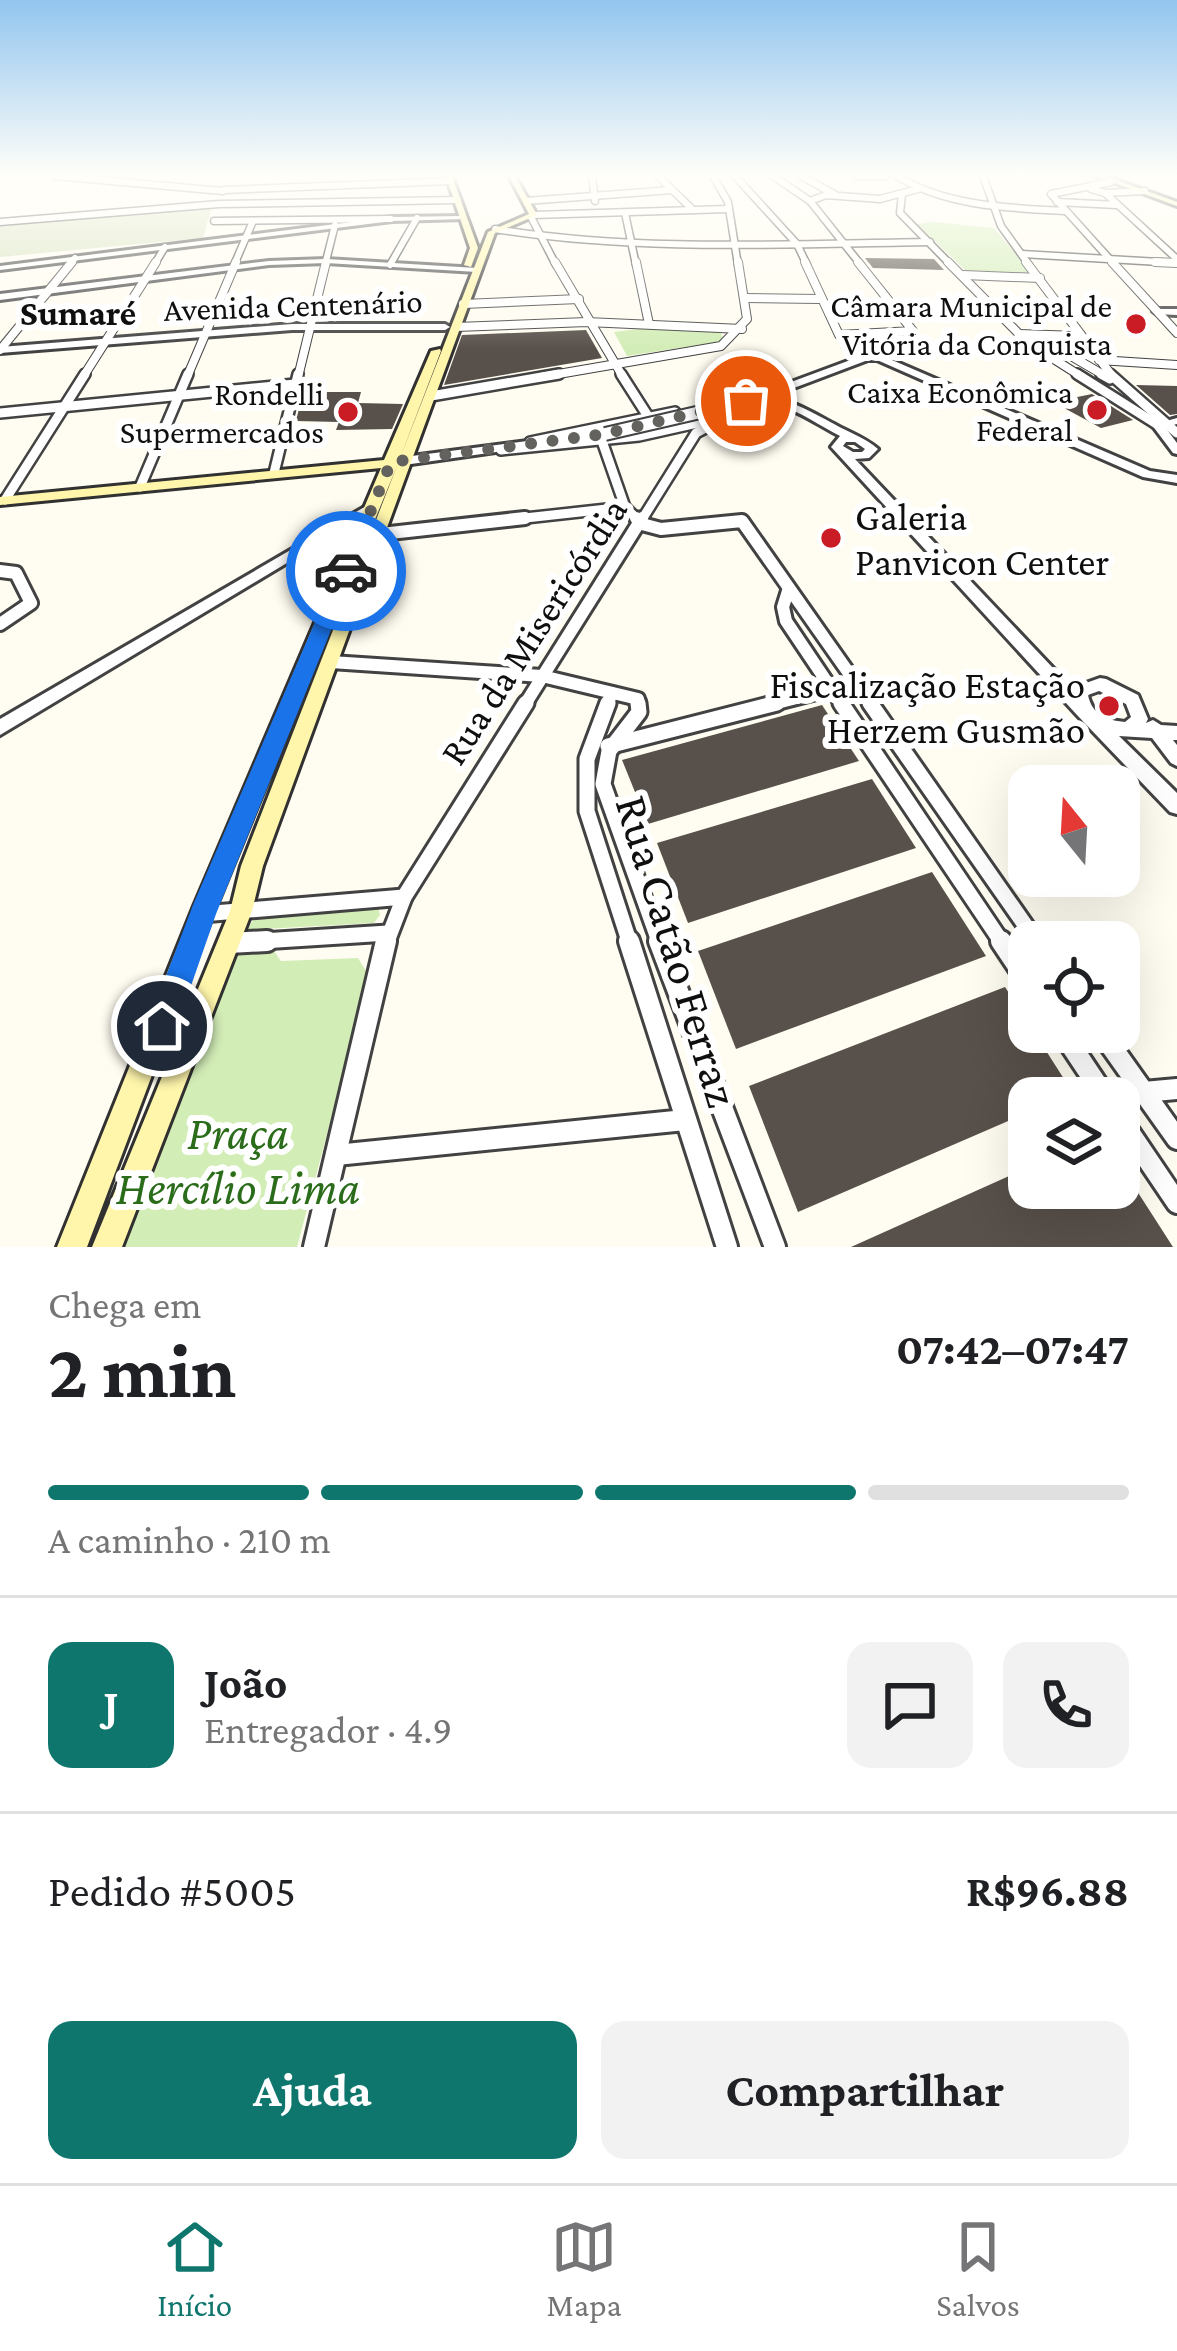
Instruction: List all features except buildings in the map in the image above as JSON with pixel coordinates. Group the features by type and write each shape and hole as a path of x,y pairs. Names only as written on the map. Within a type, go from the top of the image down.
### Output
{"main road":[{"path":"107,1247 241,910 252,866 331,662 370,534 368,509 398,462 421,381 463,304 474,248 470,234"},
{"path":"72,1247 202,914 434,389 485,234"},
{"path":"421,381 434,389"},
{"path":"416,397 434,389"},
{"path":"2,501 398,462"}],"street":[{"path":"209,242 211,234"},
{"path":"140,487 247,234"},
{"path":"0,268 266,234"},
{"path":"274,473 332,234"},
{"path":"390,265 408,234"},
{"path":"534,234 797,244 930,242"},
{"path":"543,234 587,322 658,433"},
{"path":"630,234 650,324"},
{"path":"434,389 618,367 721,346 747,319 732,234"},
{"path":"788,234 839,335 911,333 912,326 835,234"},
{"path":"922,234 1027,341 1167,422 1177,451"},
{"path":"1007,234 1078,338 1117,382"},
{"path":"1086,234 1177,333"},
{"path":"1149,234 1177,261"},
{"path":"2,501 165,247"},
{"path":"1022,254 1177,261"},
{"path":"0,350 75,258"},
{"path":"0,297 236,266 326,261 472,269"},
{"path":"964,274 1040,278"},
{"path":"745,298 819,299"},
{"path":"463,304 579,299"},
{"path":"1157,311 1177,312"},
{"path":"451,327 587,322 742,329"},
{"name":"Avenida Centenário","path":"0,350 312,327 451,327"},
{"path":"1018,334 1078,338"},
{"path":"1027,341 1078,338"},
{"path":"1046,342 1117,382 1177,433"},
{"path":"398,462 658,433 878,357 1147,474 1177,479"},
{"path":"1098,359 1177,365"},
{"path":"0,413 295,384"},
{"path":"760,400 812,425 839,450 1177,806"},
{"path":"474,453 648,417 760,400 783,400 824,426 858,439 842,439 839,450"},
{"path":"603,437 730,410"},
{"name":"Rua da Misericórdia","path":"404,896 697,433 730,410"},
{"path":"603,437 625,507 642,524 661,529 742,521 1022,921"},
{"path":"370,534 625,507"},
{"path":"0,728 368,509"},
{"path":"0,571 16,573 32,603 0,624"},
{"path":"788,591 783,615 1008,951"},
{"path":"331,662 542,676 611,694"},
{"path":"1177,733 1156,731 1112,728 1084,710 1079,691 1100,684 1120,691 1138,708 1156,731 1177,758"},
{"name":"Rua Catão Ferraz","path":"608,746 832,689"},
{"name":"Rua Catão Ferraz","path":"727,1247 584,795 587,759 611,694 631,694 640,706 608,746 602,772 605,798 775,1247"},
{"path":"1128,729 1138,724 1138,708"},
{"path":"202,914 404,896 388,934 314,1247"},
{"path":"227,943 388,934"},
{"path":"1116,1053 1177,1139"},
{"path":"1144,1092 1177,1089"},
{"path":"336,1155 686,1120"},
{"path":"1140,1148 1177,1203"}],"green space":[{"path":"0,234 204,234 203,238 0,257"},
{"path":"928,234 999,234 1031,273 966,271"},
{"path":"668,325 718,326 724,341 627,356 614,332"},
{"path":"378,907 380,915 374,923 247,930 255,917"},
{"name":"Praça Hercílio Lima","path":"269,944 281,961 358,958 369,976 297,1247 122,1247 234,955"}],"way so far":[{"path":"346,571 391,462 604,434 746,401"}],"place":[{"name":"Câmara Municipal de Vitória da Conquista","path":"1136,324"},
{"name":"Caixa Econômica Federal","path":"1097,410"},
{"name":"Rondelli Supermercados","path":"348,412"},
{"name":"Galeria Panvicon Center","path":"831,538"},
{"name":"Fiscalização Estação Herzem Gusmão","path":"1109,706"}],"district":[{"name":"Sumaré","path":"78,313"}],"route":[{"path":"162,1026 202,914 346,571"}]}
